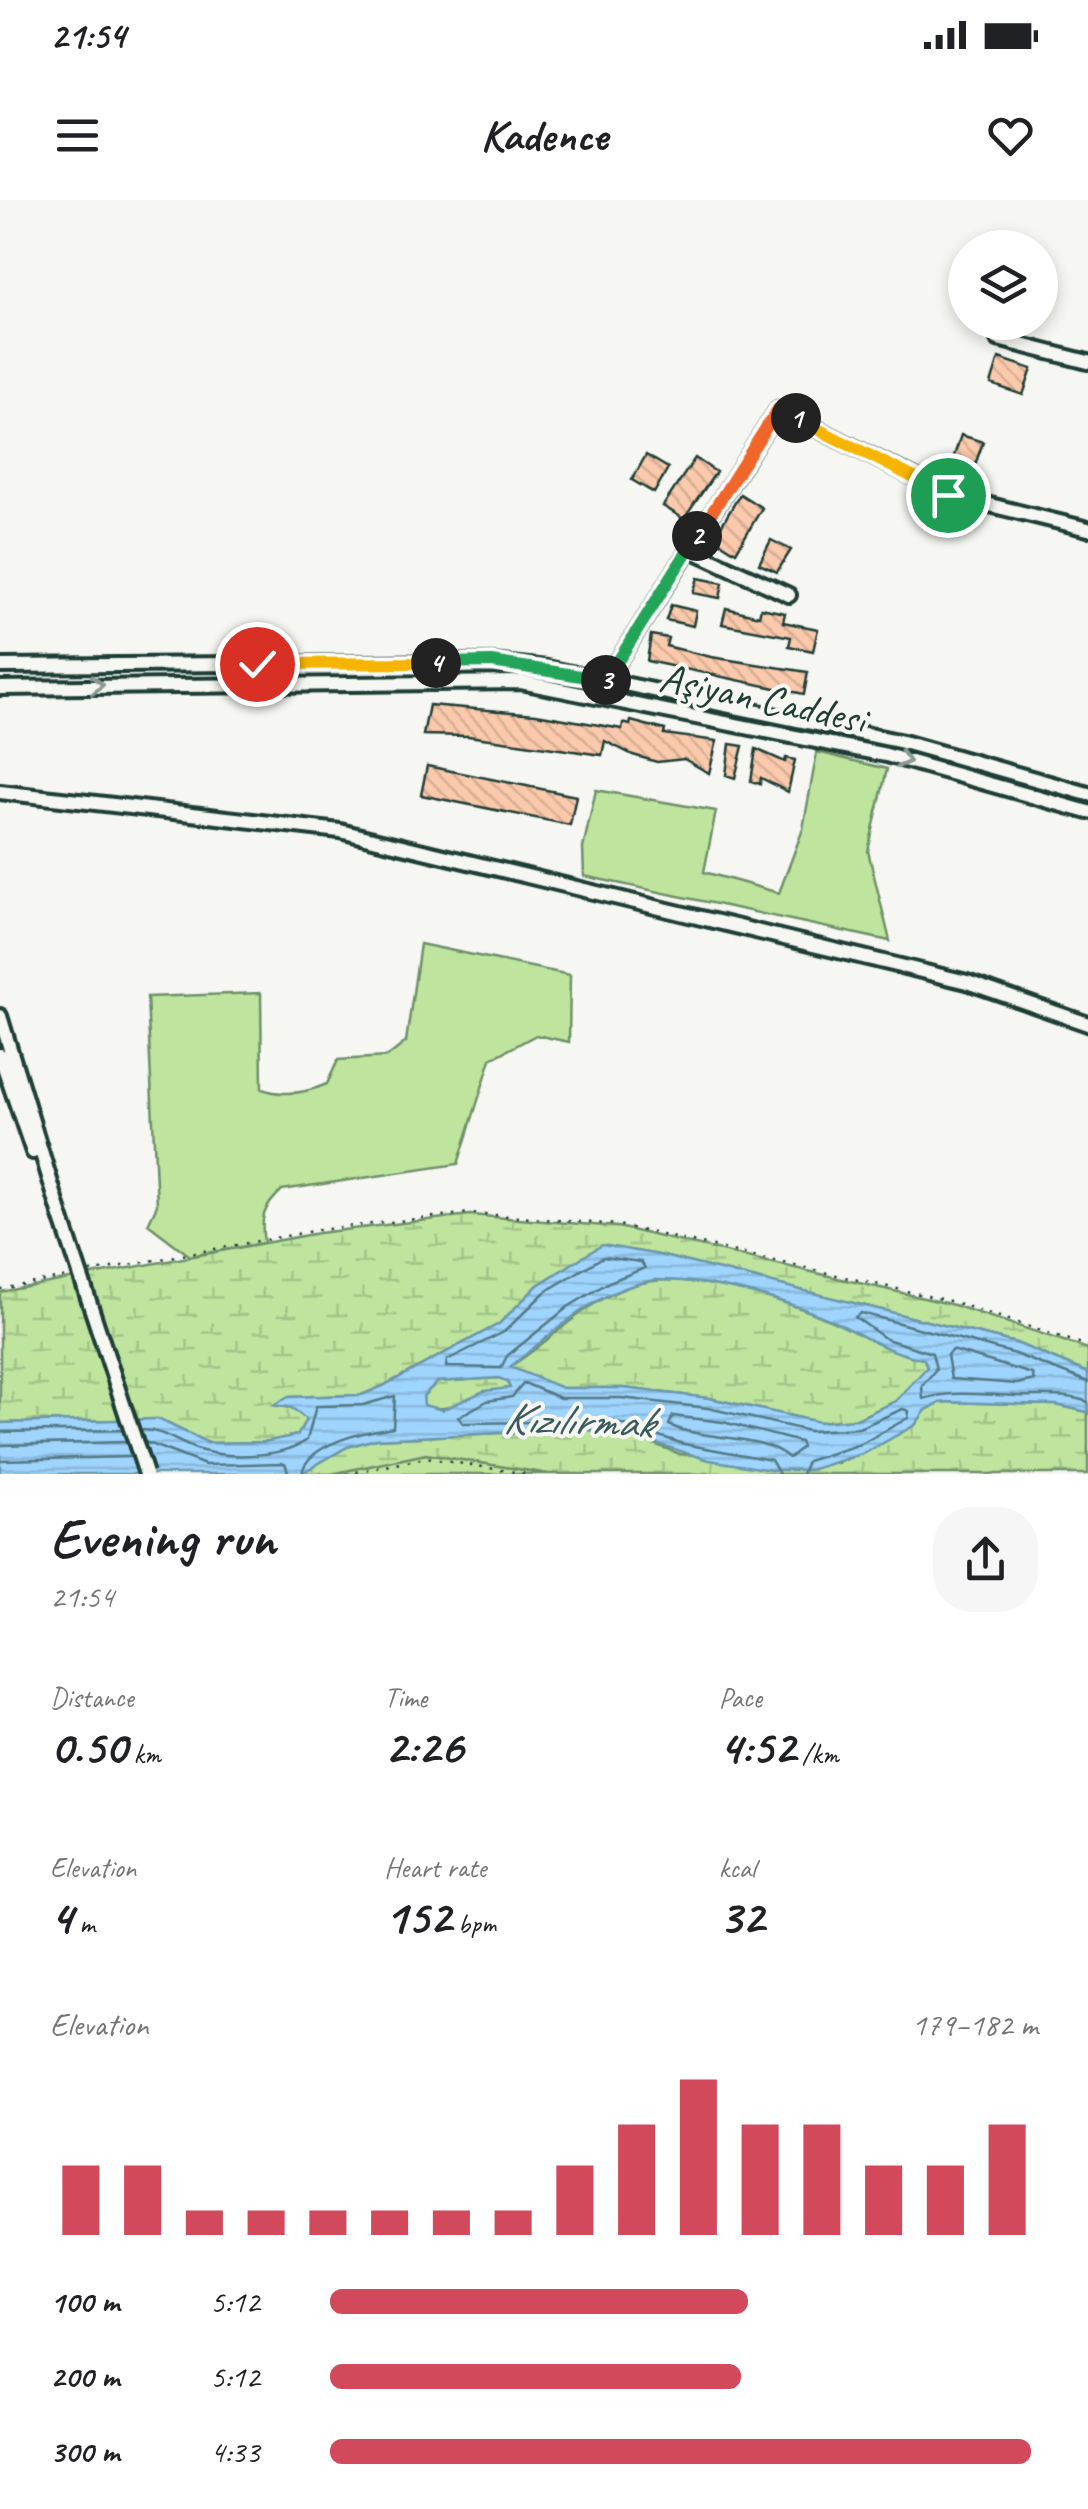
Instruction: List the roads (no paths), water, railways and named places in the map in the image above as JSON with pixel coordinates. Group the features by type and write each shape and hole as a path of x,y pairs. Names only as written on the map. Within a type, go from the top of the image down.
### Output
{"street":[{"path":"1002,340 1088,362"},
{"path":"606,680 778,409 948,495 1088,530"},
{"path":"689,550 789,595"},
{"name":"Aşiyan Caddesi","path":"0,666 492,662 606,680 903,742 1088,794"},
{"name":"Aşiyan Caddesi","path":"0,688 521,682 886,755 1088,812"},
{"path":"0,792 340,831 967,982 1088,1024"},
{"path":"0,1016 57,1214"},
{"path":"0,1055 143,1474"}],"water":[{"name":"Kızılırmak","path":"602,1245 659,1255 1016,1343 1088,1373 1088,1412 1056,1405 942,1402 926,1410 915,1425 865,1453 810,1470 771,1470 709,1460 636,1437 583,1429 375,1439 347,1447 300,1474 0,1474 0,1423 158,1419 208,1443 264,1442 298,1435 306,1419 292,1408 273,1405 289,1397 362,1395 383,1386 499,1324 538,1285","holes":["656,1280 722,1287 791,1305 887,1348 924,1359 927,1367 896,1401 857,1419 819,1422 709,1398 623,1388 562,1388 510,1367 596,1302","498,1378 507,1381 510,1388 484,1391 442,1410 424,1405 423,1396 437,1382"]}]}
